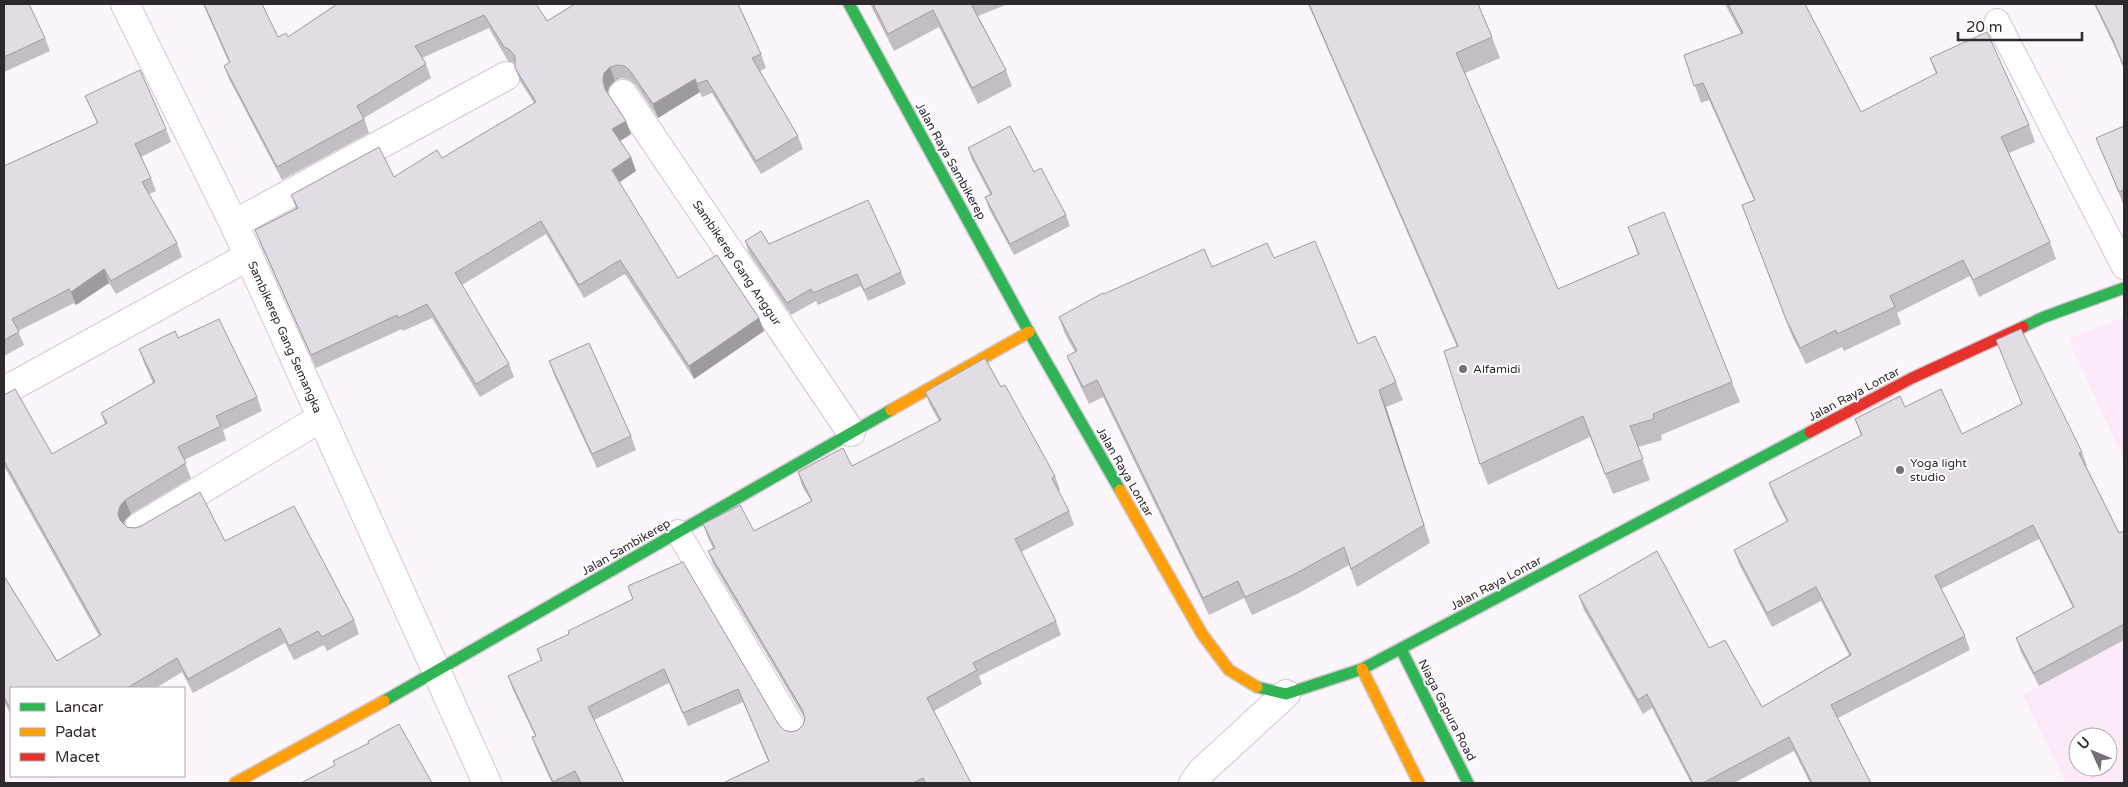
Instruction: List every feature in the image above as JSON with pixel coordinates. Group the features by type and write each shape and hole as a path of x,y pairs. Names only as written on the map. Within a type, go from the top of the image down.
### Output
{"street":[{"name":"Sambikerep Gang Semangka","path":"125,4 249,256 487,783"},
{"name":"Jalan Raya Sambikerep","path":"849,4 1029,332"},
{"path":"234,224 506,76"},
{"name":"Sambikerep Gang Anggur","path":"623,94 851,432"},
{"path":"4,391 249,256"},
{"name":"Jalan Raya Lontar","path":"1029,332 1202,634 1229,670 1253,686 1286,694 1362,669 1912,378 2044,317 2124,288"},
{"name":"Jalan Sambikerep","path":"235,783 436,673 851,432 1029,332"},
{"path":"139,527 321,418"},
{"name":"Niaga Gapura Road","path":"1401,649 1468,783"},
{"path":"1362,669 1419,783"},
{"path":"1193,783 1203,770 1286,694"}],"lane":[{"path":"1997,21 2124,267"},
{"path":"678,532 796,732"}],"shaded area":[{"path":"2124,317 2124,460 2068,339"},
{"path":"2124,640 2124,783 2066,783 2023,695"}],"building":[{"path":"4,4 29,4 45,38 4,57"},
{"path":"204,4 262,4 278,37 286,33 288,37 337,4 536,4 547,21 575,4 738,4 761,54 752,58 798,136 756,161 707,80 697,84 695,79 653,104 625,66 610,67 604,73 603,81 605,89 626,121 612,129 631,157 612,170 678,278 717,255 759,318 689,366 620,260 579,285 541,221 455,273 509,364 476,384 427,304 398,318 397,315 311,355 255,230 298,208 291,195 379,147 394,177 437,150 442,158 536,102 515,68 515,56 504,47 484,15 415,46 426,64 357,106 364,119 277,167 224,66 230,62"},
{"path":"873,4 971,4 1006,70 972,88 933,10 888,34"},
{"path":"1309,4 1478,4 1492,37 1456,53 1558,289 1639,254 1628,227 1664,212 1732,382 1653,414 1654,419 1630,426 1643,459 1605,474 1583,416 1480,464 1444,351 1458,346"},
{"path":"1728,4 1805,4 1861,112 1937,73 1930,58 1987,32 2029,125 2001,137 2050,242 1973,280 1963,260 1890,296 1895,307 1837,334 1836,330 1800,348 1786,319 1742,205 1755,200 1703,83 1694,86 1684,55 1743,33"},
{"path":"2095,4 2124,4 2124,67 2113,40"},
{"path":"140,70 166,129 135,144 151,178 142,182 177,243 111,281 104,269 71,292 69,289 12,319 19,332 4,340 4,166 98,123 85,96"},
{"path":"1010,126 1034,172 1041,168 1066,215 1010,244 985,197 992,194 968,148"},
{"path":"2124,126 2124,190 2119,192 2096,138"},
{"path":"868,200 901,272 864,290 857,274 813,293 811,289 787,303 745,241 761,231 769,244"},
{"path":"1315,241 1358,344 1375,336 1396,382 1379,390 1424,525 1351,569 1344,547 1293,575 1245,597 1238,581 1203,598 1097,380 1083,387 1067,356 1077,351 1059,317 1103,293 1204,249 1212,267 1267,243 1274,258"},
{"path":"219,319 257,397 216,416 221,426 178,447 186,463 125,500 120,506 118,514 120,520 127,527 135,528 141,526 200,492 225,541 294,506 354,620 322,637 318,631 289,646 280,628 188,679 177,658 129,687 10,687 10,708 4,697 4,576 57,661 101,635 4,461 4,395 15,389 52,454 107,423 101,413 155,382 139,349 175,331 178,338"},
{"path":"2021,329 2082,452 2079,453 2119,533 2124,531 2124,624 2034,673 2016,638 2074,607 2033,525 1935,576 1965,636 1831,705 1871,783 1812,783 1789,737 1703,783 1693,783 1647,694 1638,700 1579,596 1657,551 1709,648 1725,640 1762,707 1851,655 1816,587 1767,613 1734,550 1788,521 1769,483 1862,435 1855,419 1900,396 1905,407 1941,389 1962,434 2022,404 1996,340"},
{"path":"589,343 631,436 592,454 549,361"},
{"path":"985,358 1001,387 1005,385 1055,476 1052,478 1069,511 1015,539 1056,621 973,663 977,670 927,698 971,783 925,783 923,778 913,783 723,783 769,761 738,689 683,713 664,669 588,707 624,783 581,783 575,771 553,782 532,737 536,736 508,676 542,660 537,649 569,634 568,631 633,599 628,586 683,562 779,725 784,730 791,732 798,730 803,725 805,719 803,711 708,551 715,548 703,524 740,505 754,531 812,501 798,472 843,448 852,466 941,420 925,392"},
{"path":"399,724 432,783 301,783 335,765 333,761 369,743 368,741"}],"traffic: fast":[{"path":"849,4 1029,332 1120,490"},
{"path":"2023,327 2044,317 2124,288"},
{"path":"384,701 891,410"},
{"path":"1257,687 1286,694 1362,669 1810,432"},
{"path":"1401,649 1468,783"}],"traffic: slow":[{"path":"891,410 1029,332"},
{"path":"1120,490 1202,634 1229,670 1257,687"},
{"path":"1362,669 1419,783"},
{"path":"235,783 384,701"}],"traffic: jam":[{"path":"1810,432 1912,378 2023,327"}],"place":[{"name":"Alfamidi","path":"1463,369"},
{"name":"Yoga light studio","path":"1900,470"}]}
